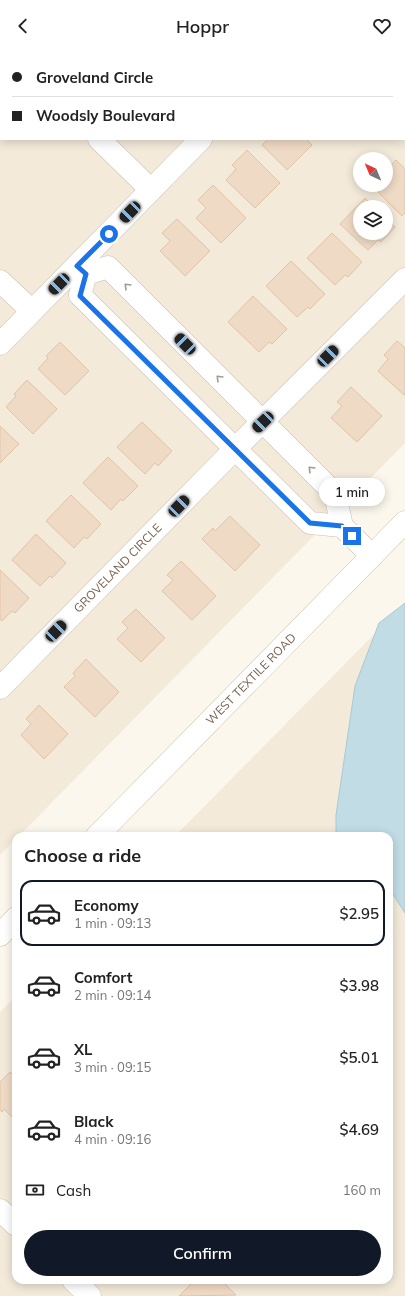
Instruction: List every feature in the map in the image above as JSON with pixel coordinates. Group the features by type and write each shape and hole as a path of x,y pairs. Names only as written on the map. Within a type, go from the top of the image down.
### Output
{"street":[{"path":"100,140 151,190"},
{"path":"0,344 32,312 81,270 151,190 200,140"},
{"path":"81,270 108,267 335,494 342,526 372,556"},
{"path":"81,270 80,296 310,523 342,526"},
{"name":"GROVELAND CIRCLE","path":"0,688 405,279"},
{"path":"0,280 32,312"},
{"name":"WEST TEXTILE ROAD","path":"101,832 405,522"},
{"path":"0,935 12,922"},
{"path":"0,1210 12,1221"},
{"path":"77,1284 90,1296"}],"shaded area":[{"path":"0,140 405,140 405,443 23,832 12,832 12,843 0,855"},
{"path":"405,603 405,1296 0,1296 0,1012 12,1000 12,1284 393,1284 393,832 179,832"}],"water":[{"path":"405,603 405,913 393,894 393,832 336,832 336,815 355,686 379,623"}],"building":[{"path":"267,140 307,140 312,145 287,170 262,145"},
{"path":"247,150 280,183 255,208 226,180 236,169 232,165"},
{"path":"396,160 405,169 405,213 402,216 393,207 393,200 386,200 378,192 393,192 393,163"},
{"path":"213,185 246,218 221,243 196,218 206,208 198,200"},
{"path":"353,210 353,236 340,224"},
{"path":"177,219 210,251 185,276 160,251 170,241 162,233"},
{"path":"332,233 362,262 348,277 345,275 335,285 307,258"},
{"path":"357,240 378,240 368,250"},
{"path":"291,261 325,294 310,309 308,307 297,317 266,286"},
{"path":"253,296 287,329 272,344 269,342 259,352 228,322"},
{"path":"397,341 405,348 404,395 378,371 388,359 384,355"},
{"path":"60,342 89,371 65,395 38,369 48,358 46,356"},
{"path":"27,380 57,409 33,434 6,407 16,396 14,394"},
{"path":"351,387 382,416 357,442 331,418 342,406 337,402"},
{"path":"142,422 172,451 158,466 155,463 145,474 117,447"},
{"path":"0,426 19,444 0,463"},
{"path":"108,457 138,486 123,501 121,499 111,510 83,483"},
{"path":"71,495 101,524 87,539 84,537 74,548 46,521"},
{"path":"230,516 260,545 235,571 202,539 213,528 215,531"},
{"path":"36,534 66,563 52,578 50,576 40,586 12,560"},
{"path":"181,561 216,596 192,620 162,591 173,580 167,575"},
{"path":"0,570 29,598 15,613 12,611 2,621 0,619"},
{"path":"136,609 165,638 141,662 117,639 128,628 122,622"},
{"path":"86,659 119,692 95,717 64,687 75,676 73,673"},
{"path":"39,705 68,734 44,759 21,735 31,724 26,719"},
{"path":"10,1072 12,1074 12,1117 4,1109 2,1112 0,1110 0,1082"},
{"path":"191,1284 225,1284 236,1295 179,1296"}],"route":[{"path":"109,234 77,266 86,274 80,296 310,523 342,526 352,536"}]}
